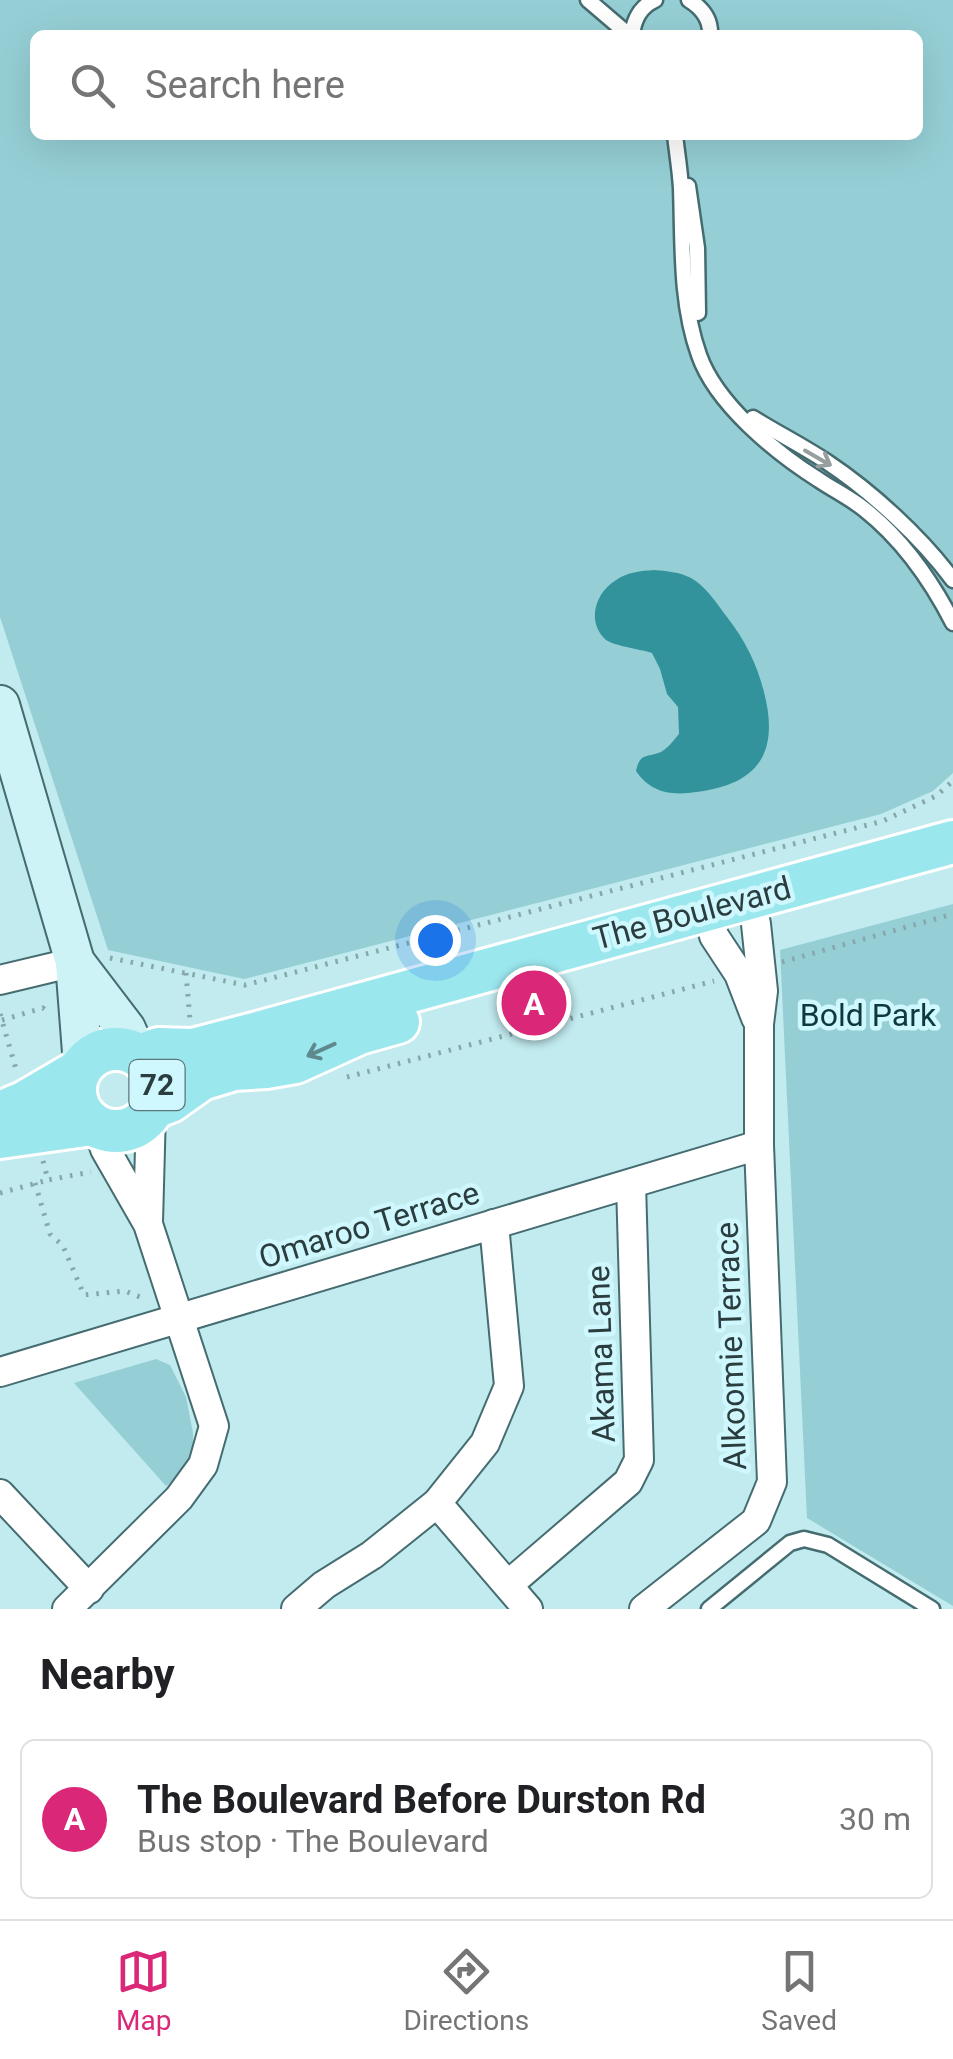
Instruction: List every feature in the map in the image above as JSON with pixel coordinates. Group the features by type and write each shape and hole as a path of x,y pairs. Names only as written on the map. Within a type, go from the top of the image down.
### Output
{"main road":[{"name":"The Boulevard","path":"753,911 953,842"},
{"name":"The Boulevard","path":"0,1113 26,1102 107,1049 139,1055 159,1049 193,1050 753,911 953,870"},
{"name":"The Boulevard","path":"0,1137 95,1126 118,1132 137,1126 153,1109 200,1079 234,1068 296,1062 359,1033 711,922"},
{"name":"72","path":"139,1055 156,1080 153,1109"},
{"name":"72","path":"80,1068 75,1082 77,1106 95,1126"}],"street":[{"path":"0,705 90,959 139,1055"},
{"name":"Alkoomie Terrace","path":"644,1609 756,1521 772,1482 759,1146 759,1024 763,991 750,971 753,911"},
{"path":"711,922 750,971"},
{"path":"0,980 90,959"},
{"path":"80,1068 90,959"},
{"path":"148,1224 153,1109"},
{"path":"67,1609 179,1498 203,1465 214,1426 148,1224 104,1149 95,1126"},
{"name":"Omaroo Terrace","path":"0,1372 759,1146"},
{"name":"Akama Lane","path":"508,1585 628,1482 638,1460 631,1184"},
{"path":"296,1609 437,1503 485,1443 510,1386 494,1224"},
{"path":"0,1494 89,1589"},
{"path":"437,1503 528,1609"}],"lane":[{"path":"588,0 625,30"},
{"path":"632,30 639,12 655,0"},
{"path":"689,0 707,17 709,30"},
{"path":"676,140 681,186 682,266 689,312 699,356 714,384 735,413 791,460 889,531 935,588 953,623"},
{"path":"684,140 703,348 722,384 752,418 845,474 888,511 953,580"},
{"path":"710,1609 790,1543 804,1539 828,1545 932,1609"}],"path":[{"path":"90,959 245,984 883,821 936,796 953,781"},
{"path":"339,1080 953,914"},
{"path":"0,1193 48,1180"},
{"path":"35,1182 50,1234 62,1246 84,1295 125,1290 148,1301"}],"green space":[{"path":"0,0 953,0 953,773 933,791 881,814 244,979 108,950 0,617"},
{"name":"Bold Park","path":"953,904 953,1606 807,1518 780,950"},
{"path":"156,1359 170,1365 186,1397 193,1433 193,1446 183,1474 166,1486 74,1383"}],"shaded area":[{"path":"654,570 682,574 702,586 739,634 764,692 769,735 765,751 746,776 711,790 659,790 636,771 642,758 664,750 679,734 678,707 667,694 652,653 606,640 596,625 598,600 609,586 621,577"}],"place":[{"name":"The Boulevard Before Durston Rd","path":"534,1003"}]}
